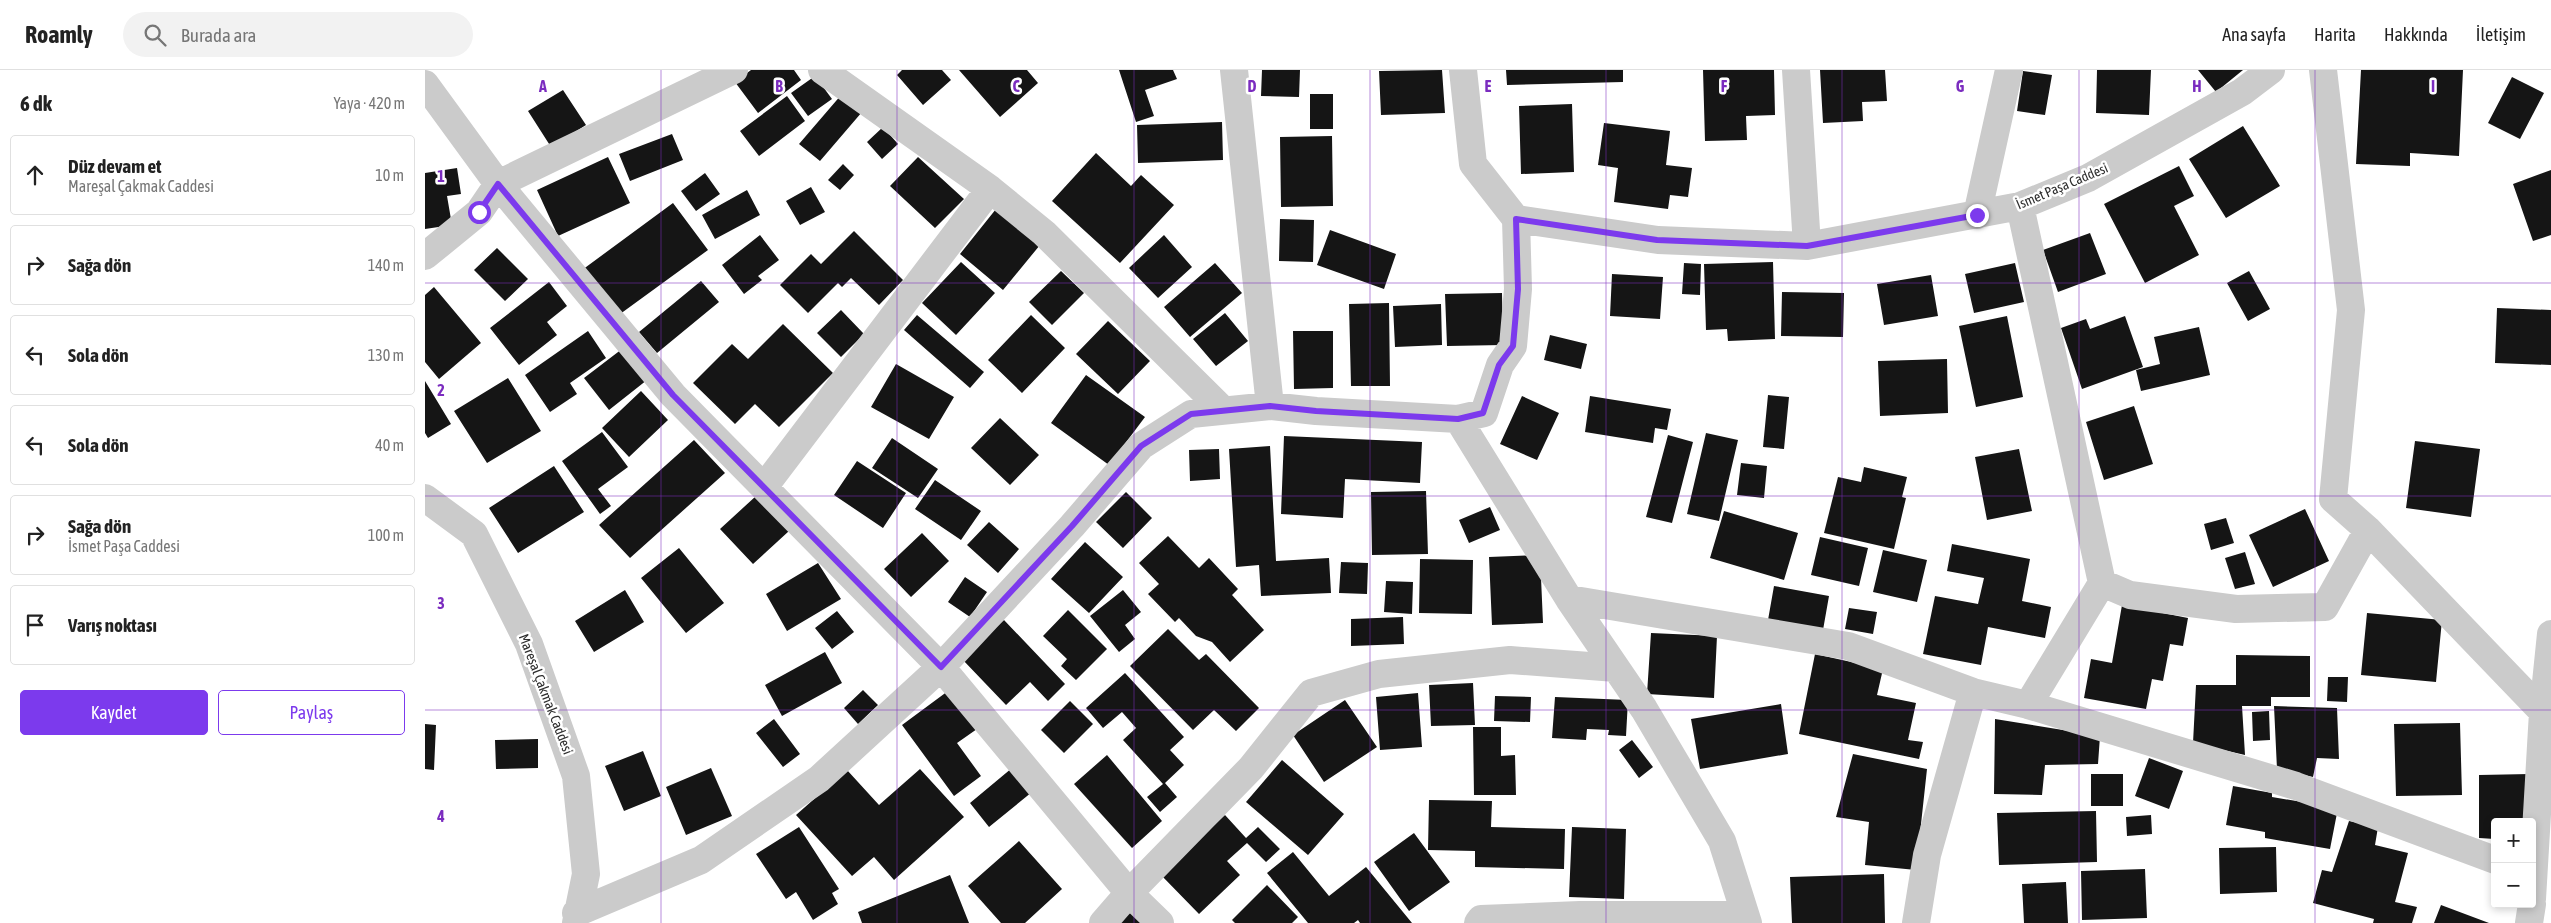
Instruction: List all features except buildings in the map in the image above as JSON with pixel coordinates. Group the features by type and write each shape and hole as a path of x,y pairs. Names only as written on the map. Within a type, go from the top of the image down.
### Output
{"street":[{"path":"425,256 479,212 498,184 734,70"},
{"path":"822,70 990,189 1045,233 1222,409"},
{"path":"1234,70 1270,406"},
{"path":"576,918 701,860 819,779 941,667 1072,526 1141,446 1191,414 1222,409 1270,406 1316,411 1458,419 1483,413 1499,365 1513,346 1518,289 1516,219 1473,164 1463,70"},
{"path":"1797,70 1807,246"},
{"path":"1977,215 2009,70"},
{"name":"İsmet Paşa Caddesi","path":"1516,219 1657,240 1807,246 1977,215 2020,206 2088,178 2242,92 2271,70"},
{"path":"2323,70 2351,310 2333,499 2368,530 2543,712"},
{"path":"425,84 498,184 673,395 941,667 1129,893 1160,923"},
{"path":"763,488 990,189"},
{"path":"2020,206 2102,584 2028,705"},
{"path":"1458,419 1569,599 1644,709 1723,841 1746,919 1580,916 1481,919 1478,923"},
{"name":"Mareşal Çakmak Caddesi","path":"425,498 474,534 529,644 577,776 585,874 576,918"},
{"path":"2102,584 2130,595 2236,609 2325,606 2368,530"},
{"path":"1569,599 1849,646 1973,692 2028,705 2296,786 2491,859"},
{"path":"2534,863 2543,712 2551,634"},
{"path":"1103,923 1129,893 1251,768 1311,693 1379,674 1510,660 1616,668"},
{"path":"1916,923 1927,855 1973,692"},
{"path":"2529,923 2531,908"}],"route":[{"path":"479,212 498,184 673,395 941,667 1072,526 1141,446 1191,414 1222,409 1270,406 1316,411 1458,419 1483,413 1499,365 1513,346 1518,289 1516,219 1657,240 1807,246 1977,215"}]}
